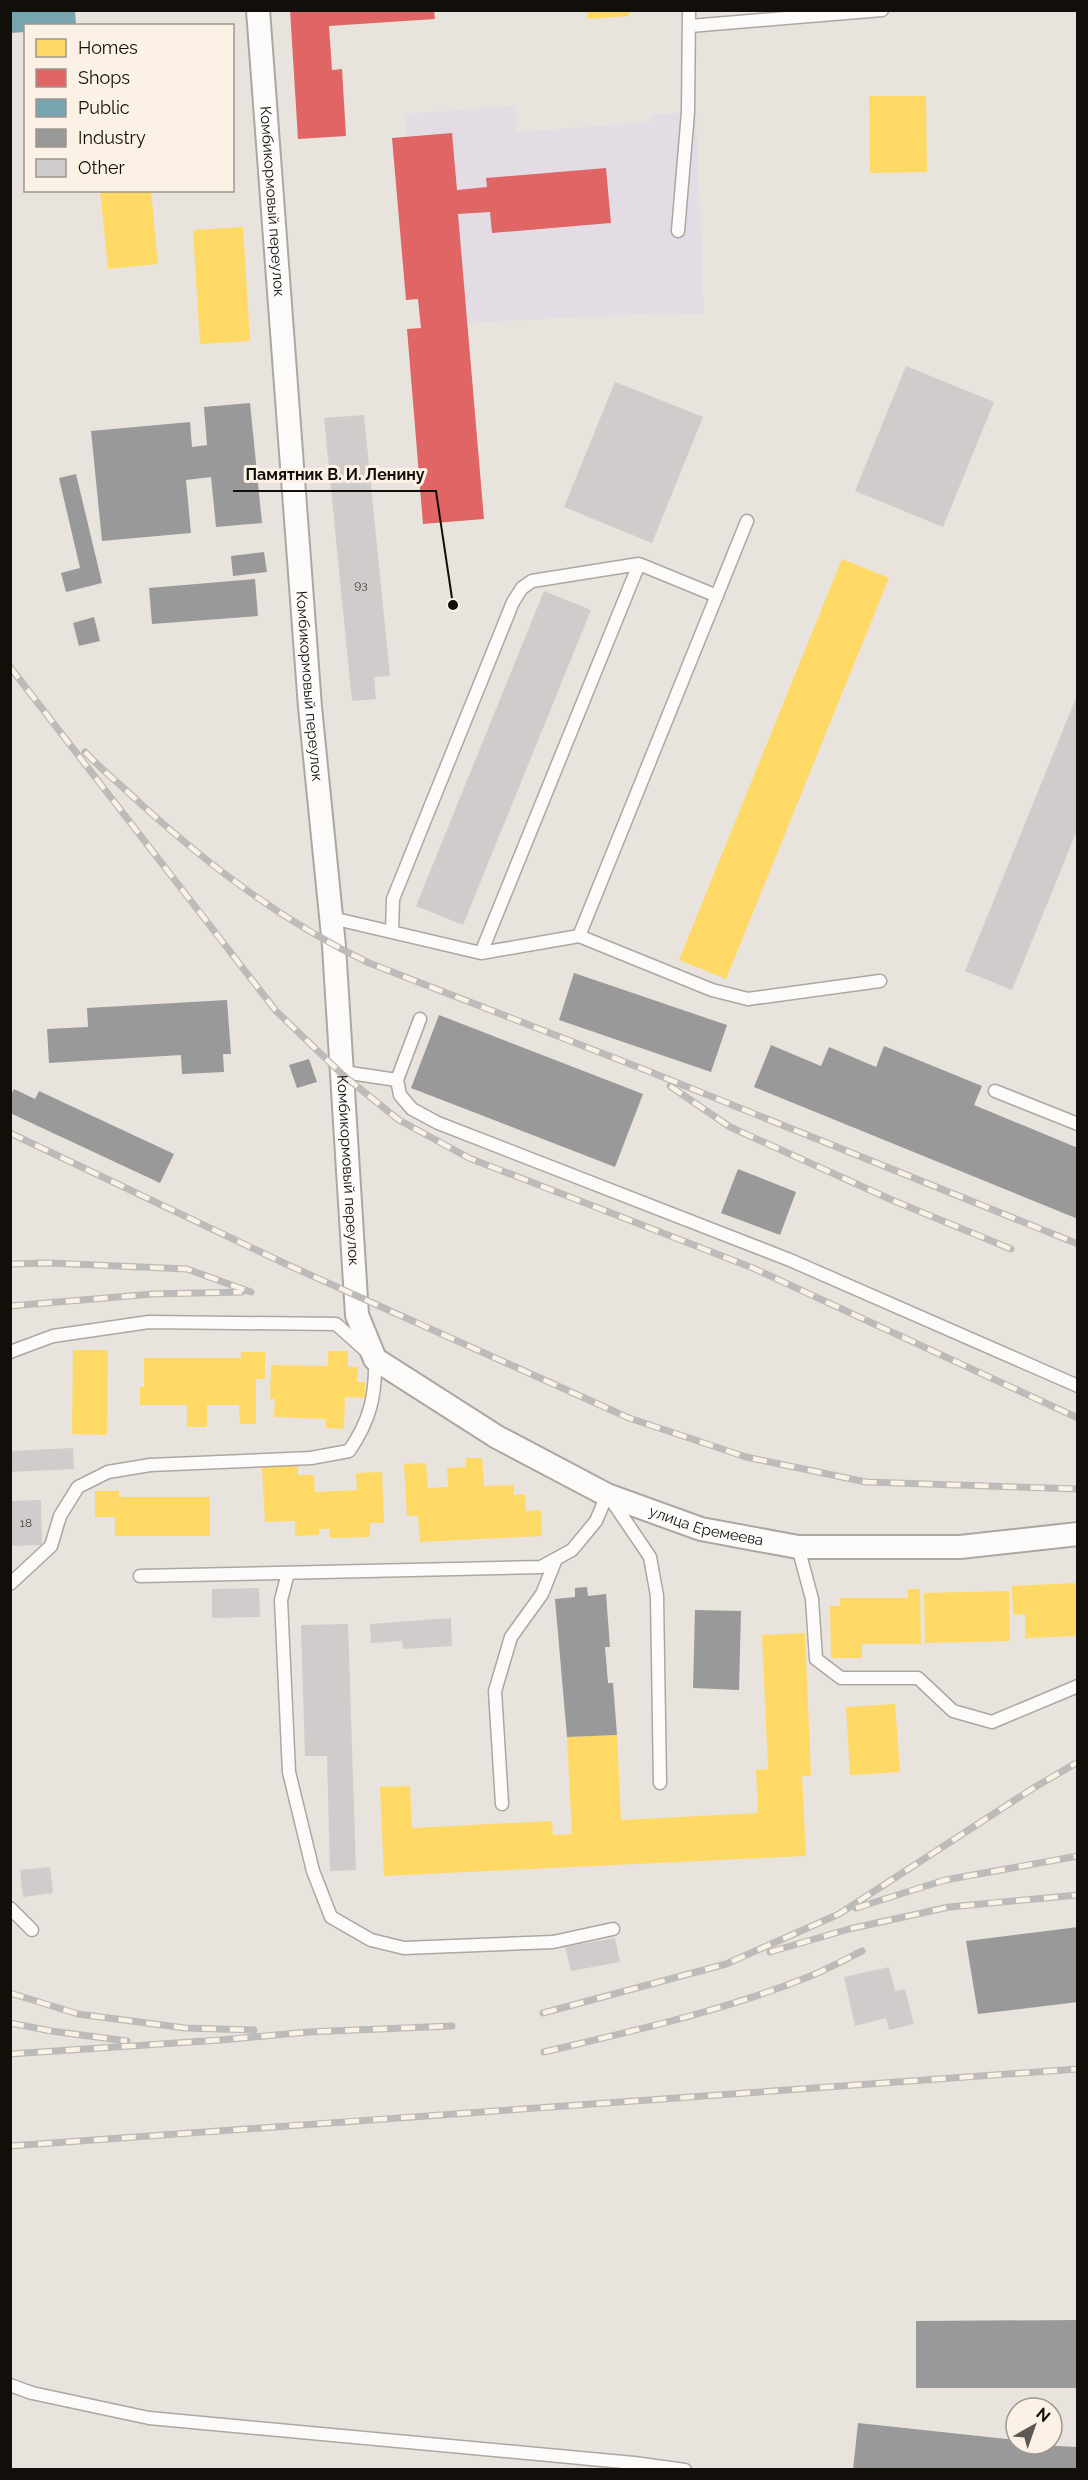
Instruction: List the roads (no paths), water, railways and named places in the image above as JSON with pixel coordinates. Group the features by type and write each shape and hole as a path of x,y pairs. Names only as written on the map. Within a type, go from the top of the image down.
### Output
{"street":[{"name":"Комбикормовый переулок","path":"258,10 310,707 332,918 357,1315 375,1359"},
{"name":"улица Еремеева","path":"375,1359 497,1437 607,1495 701,1529 798,1547 960,1546 1077,1534"}],"lane":[{"path":"678,231 688,112 689,10"},
{"path":"690,26 882,10"},
{"path":"579,936 747,521"},
{"path":"392,932 393,899 513,602 522,588 532,580 639,564 717,596"},
{"path":"481,953 639,564"},
{"path":"332,918 481,953 579,936 712,990 748,999 880,981"},
{"path":"420,1019 397,1080 400,1095 412,1109 438,1123 790,1260 1077,1386"},
{"path":"343,1072 397,1080"},
{"path":"995,1091 1077,1124"},
{"path":"10,1352 53,1336 149,1322 336,1324 375,1359 375,1386 372,1398 363,1431 350,1451 311,1458 150,1465 108,1472 78,1487 60,1516 51,1546 10,1584"},
{"path":"140,1576 541,1567 572,1551 596,1521 607,1495"},
{"path":"607,1495 650,1557 657,1596 660,1783"},
{"path":"798,1547 812,1599 816,1659 840,1678 918,1678 953,1711 992,1722 1077,1686"},
{"path":"502,1804 495,1691 511,1637 542,1594 556,1559"},
{"path":"288,1573 281,1600 289,1772 313,1871 331,1917 371,1940 404,1948 553,1942 612,1929"},
{"path":"10,1908 32,1930"},
{"path":"10,2385 32,2393 149,2418 686,2469"}],"railway":[{"path":"10,667 276,1011 343,1075 399,1120 469,1158 753,1268 1078,1418"},
{"path":"85,752 195,851 222,872 307,930 369,963 648,1071 1078,1244"},
{"path":"670,1086 730,1127 892,1200 1011,1249"},
{"path":"10,1133 288,1265 629,1418 746,1457 866,1482 1078,1489"},
{"path":"10,1264 50,1263 187,1269 251,1292"},
{"path":"10,1306 153,1294 242,1292"},
{"path":"543,2013 726,1964 839,1914 1035,1787 1078,1762"},
{"path":"856,1908 945,1880 1078,1856"},
{"path":"770,1952 849,1929 949,1907 1078,1895"},
{"path":"544,2052 743,2000 815,1974 862,1951"},
{"path":"10,1993 78,2014 185,2028 254,2030"},
{"path":"10,2023 127,2041"},
{"path":"10,2054 308,2032 452,2026"},
{"path":"10,2146 1078,2069"}],"place":[{"name":"Памятник В. И. Ленину","path":"453,605"}]}
